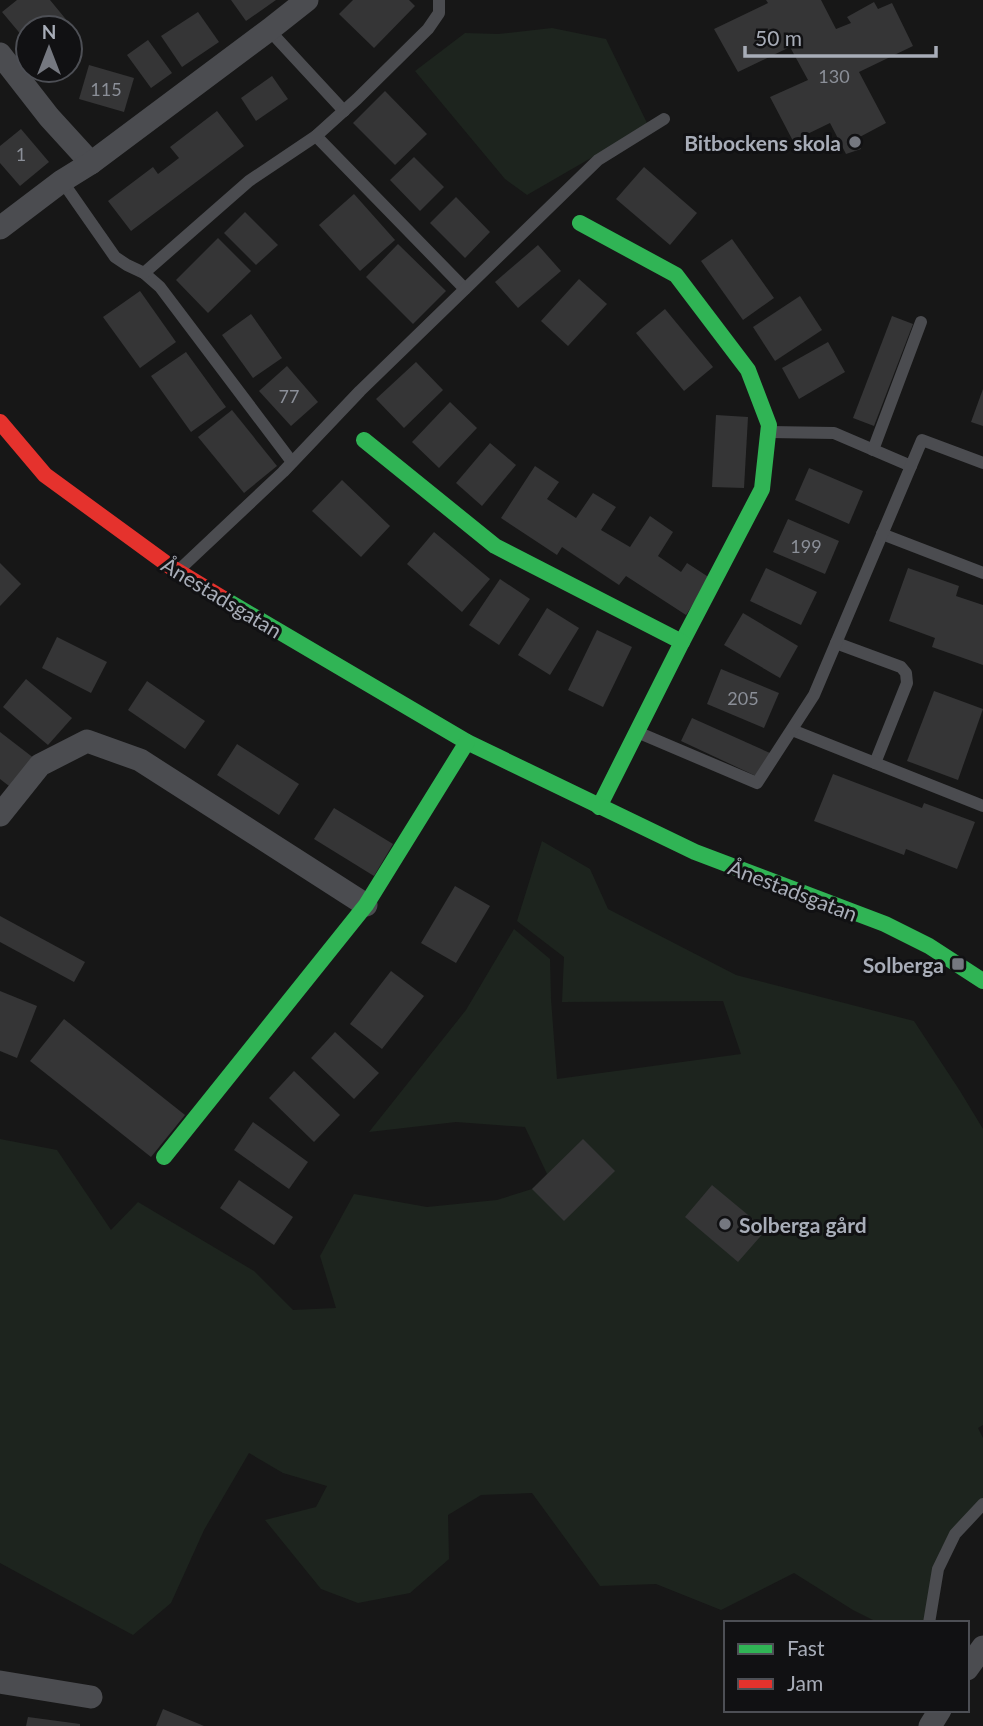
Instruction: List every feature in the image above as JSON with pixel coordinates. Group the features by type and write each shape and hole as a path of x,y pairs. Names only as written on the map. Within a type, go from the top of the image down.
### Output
{"street":[{"path":"0,228 307,0"},
{"path":"0,54 49,117 90,163"},
{"path":"580,222 676,275 748,370 769,425 762,489 599,807"},
{"name":"Ånestadsgatan","path":"0,422 44,475 177,571 467,742 695,852 885,924 929,946 983,981"},
{"path":"364,440 495,546 682,642"},
{"path":"0,815 40,765 87,741 140,760 366,905"},
{"path":"164,1157 366,905 467,742"},
{"path":"969,1666 983,1647"},
{"path":"0,1682 91,1697"}],"lane":[{"path":"144,273 249,181 317,136 429,29 439,13 439,0"},
{"path":"269,30 344,111"},
{"path":"177,571 219,533 360,391 598,160 664,119"},
{"path":"317,136 465,289"},
{"path":"62,181 114,257 144,273 160,287 292,461"},
{"path":"873,450 921,323"},
{"path":"768,432 834,433 911,466"},
{"path":"637,732 757,783 814,695 922,440 983,463"},
{"path":"882,534 983,573"},
{"path":"836,643 901,667 906,673 907,683 875,763"},
{"path":"792,730 983,806"},
{"path":"929,1621 938,1569 955,1534 983,1504"}],"shaded area":[{"path":"552,28 606,39 648,125 527,195 505,179 415,71 465,33 498,34"},
{"path":"542,841 590,869 608,909 736,975 914,1021 983,1129 983,1425 978,1428 983,1438 983,1504 941,1549 929,1621 875,1621 794,1573 721,1610 656,1584 600,1586 532,1493 481,1495 448,1515 449,1559 410,1593 358,1603 321,1589 265,1520 316,1507 327,1486 283,1473 249,1453 204,1530 171,1603 133,1635 0,1563 0,1139 57,1150 111,1230 138,1202 254,1271 293,1310 336,1308 320,1256 354,1194 427,1207 497,1200 532,1189 547,1174 525,1127 456,1122 369,1132 466,1010 514,929 550,959 557,1079 741,1054 723,1001 562,1002 564,957 517,921"}],"building":[{"path":"17,0 50,0 62,14 14,14 14,26 2,12"},
{"path":"231,0 276,0 246,21"},
{"path":"353,0 409,0 415,6 374,48 339,14"},
{"path":"766,0 821,0 836,29 851,23 847,17 874,2 878,9 892,3 913,46 859,72 886,123 856,139 861,149 846,154 830,123 793,141 770,97 808,80 790,47 738,72 714,29 768,3"},
{"path":"198,12 219,42 182,67 161,36"},
{"path":"148,40 172,73 151,88 127,55"},
{"path":"89,65 134,78 124,112 79,99"},
{"path":"272,76 288,99 256,121 241,98"},
{"path":"385,91 427,134 395,165 353,123"},
{"path":"217,111 244,146 131,231 108,201 153,167 158,174 179,158 170,147"},
{"path":"21,129 49,162 20,186 0,163 0,146"},
{"path":"414,157 444,187 420,211 390,180"},
{"path":"644,167 697,213 670,245 616,199"},
{"path":"354,194 395,240 360,271 319,225"},
{"path":"456,197 490,232 465,258 430,223"},
{"path":"245,212 278,245 256,265 224,233"},
{"path":"218,238 251,271 208,313 176,280"},
{"path":"732,239 774,298 743,320 701,261"},
{"path":"398,244 446,291 413,324 366,277"},
{"path":"538,245 561,271 518,308 495,282"},
{"path":"579,279 607,304 568,346 541,321"},
{"path":"140,291 176,342 140,368 103,317"},
{"path":"800,296 822,330 775,361 753,327"},
{"path":"665,309 713,367 684,391 636,333"},
{"path":"251,314 282,358 253,378 222,335"},
{"path":"892,316 913,324 874,426 853,418"},
{"path":"828,342 845,372 799,399 782,368"},
{"path":"186,352 226,407 191,432 151,376"},
{"path":"416,362 443,390 404,428 376,399"},
{"path":"287,366 318,402 291,426 259,391"},
{"path":"983,389 983,426 971,422"},
{"path":"450,402 477,428 439,468 412,442"},
{"path":"232,410 277,466 244,493 198,437"},
{"path":"716,415 748,417 744,488 712,487"},
{"path":"490,443 516,465 482,506 456,483"},
{"path":"535,466 559,482 547,499 576,518 593,493 616,507 601,530 630,547 650,516 673,532 658,556 681,572 687,563 710,578 686,615 626,576 619,585 562,547 557,555 501,518"},
{"path":"809,468 863,491 849,524 795,500"},
{"path":"342,480 390,526 361,557 312,511"},
{"path":"788,519 839,541 825,574 773,552"},
{"path":"434,532 490,579 462,612 407,564"},
{"path":"0,563 21,584 0,606"},
{"path":"766,568 817,592 801,625 750,601"},
{"path":"908,568 959,586 956,596 983,605 983,665 932,647 935,638 889,621"},
{"path":"500,579 530,599 499,645 469,625"},
{"path":"547,608 579,628 550,675 518,655"},
{"path":"743,613 798,646 780,678 724,645"},
{"path":"597,630 632,647 603,707 568,690"},
{"path":"57,637 107,662 91,693 42,668"},
{"path":"721,669 779,693 764,728 707,704"},
{"path":"26,679 72,718 48,745 3,707"},
{"path":"147,681 205,721 185,749 128,710"},
{"path":"934,691 983,709 958,780 907,761"},
{"path":"692,718 770,753 758,777 681,741"},
{"path":"0,732 35,759 13,789 0,779"},
{"path":"237,744 299,784 279,815 217,775"},
{"path":"833,774 922,808 924,803 975,822 957,869 906,849 904,855 814,821"},
{"path":"334,808 393,844 374,876 314,839"},
{"path":"455,886 490,906 456,963 421,943"},
{"path":"0,916 85,962 74,982 0,942"},
{"path":"391,971 424,996 382,1049 350,1024"},
{"path":"0,991 37,1006 17,1058 0,1051"},
{"path":"64,1019 185,1115 151,1157 30,1061"},
{"path":"335,1032 379,1073 354,1099 311,1058"},
{"path":"294,1071 340,1115 314,1142 269,1098"},
{"path":"253,1122 308,1162 289,1189 234,1150"},
{"path":"583,1139 615,1171 564,1221 532,1189"},
{"path":"239,1180 293,1217 274,1245 220,1208"},
{"name":"Solberga gård","path":"712,1185 766,1230 738,1262 685,1217"},
{"path":"163,1709 204,1726 156,1726"},
{"path":"28,1717 80,1724 80,1726 26,1726"}],"traffic: fast":[{"path":"580,223 676,275 748,370 769,425 762,489 682,642"},
{"path":"364,440 495,546 682,642 599,807"},
{"path":"224,599 467,742 695,852 885,924 929,946 983,981"},
{"path":"164,1157 366,905 467,742"}],"traffic: jam":[{"path":"0,422 45,475 171,567 224,599"}],"place":[{"name":"Bitbockens skola","path":"855,142"},
{"name":"Solberga","path":"958,964"},
{"name":"Solberga gård","path":"725,1224"}]}
